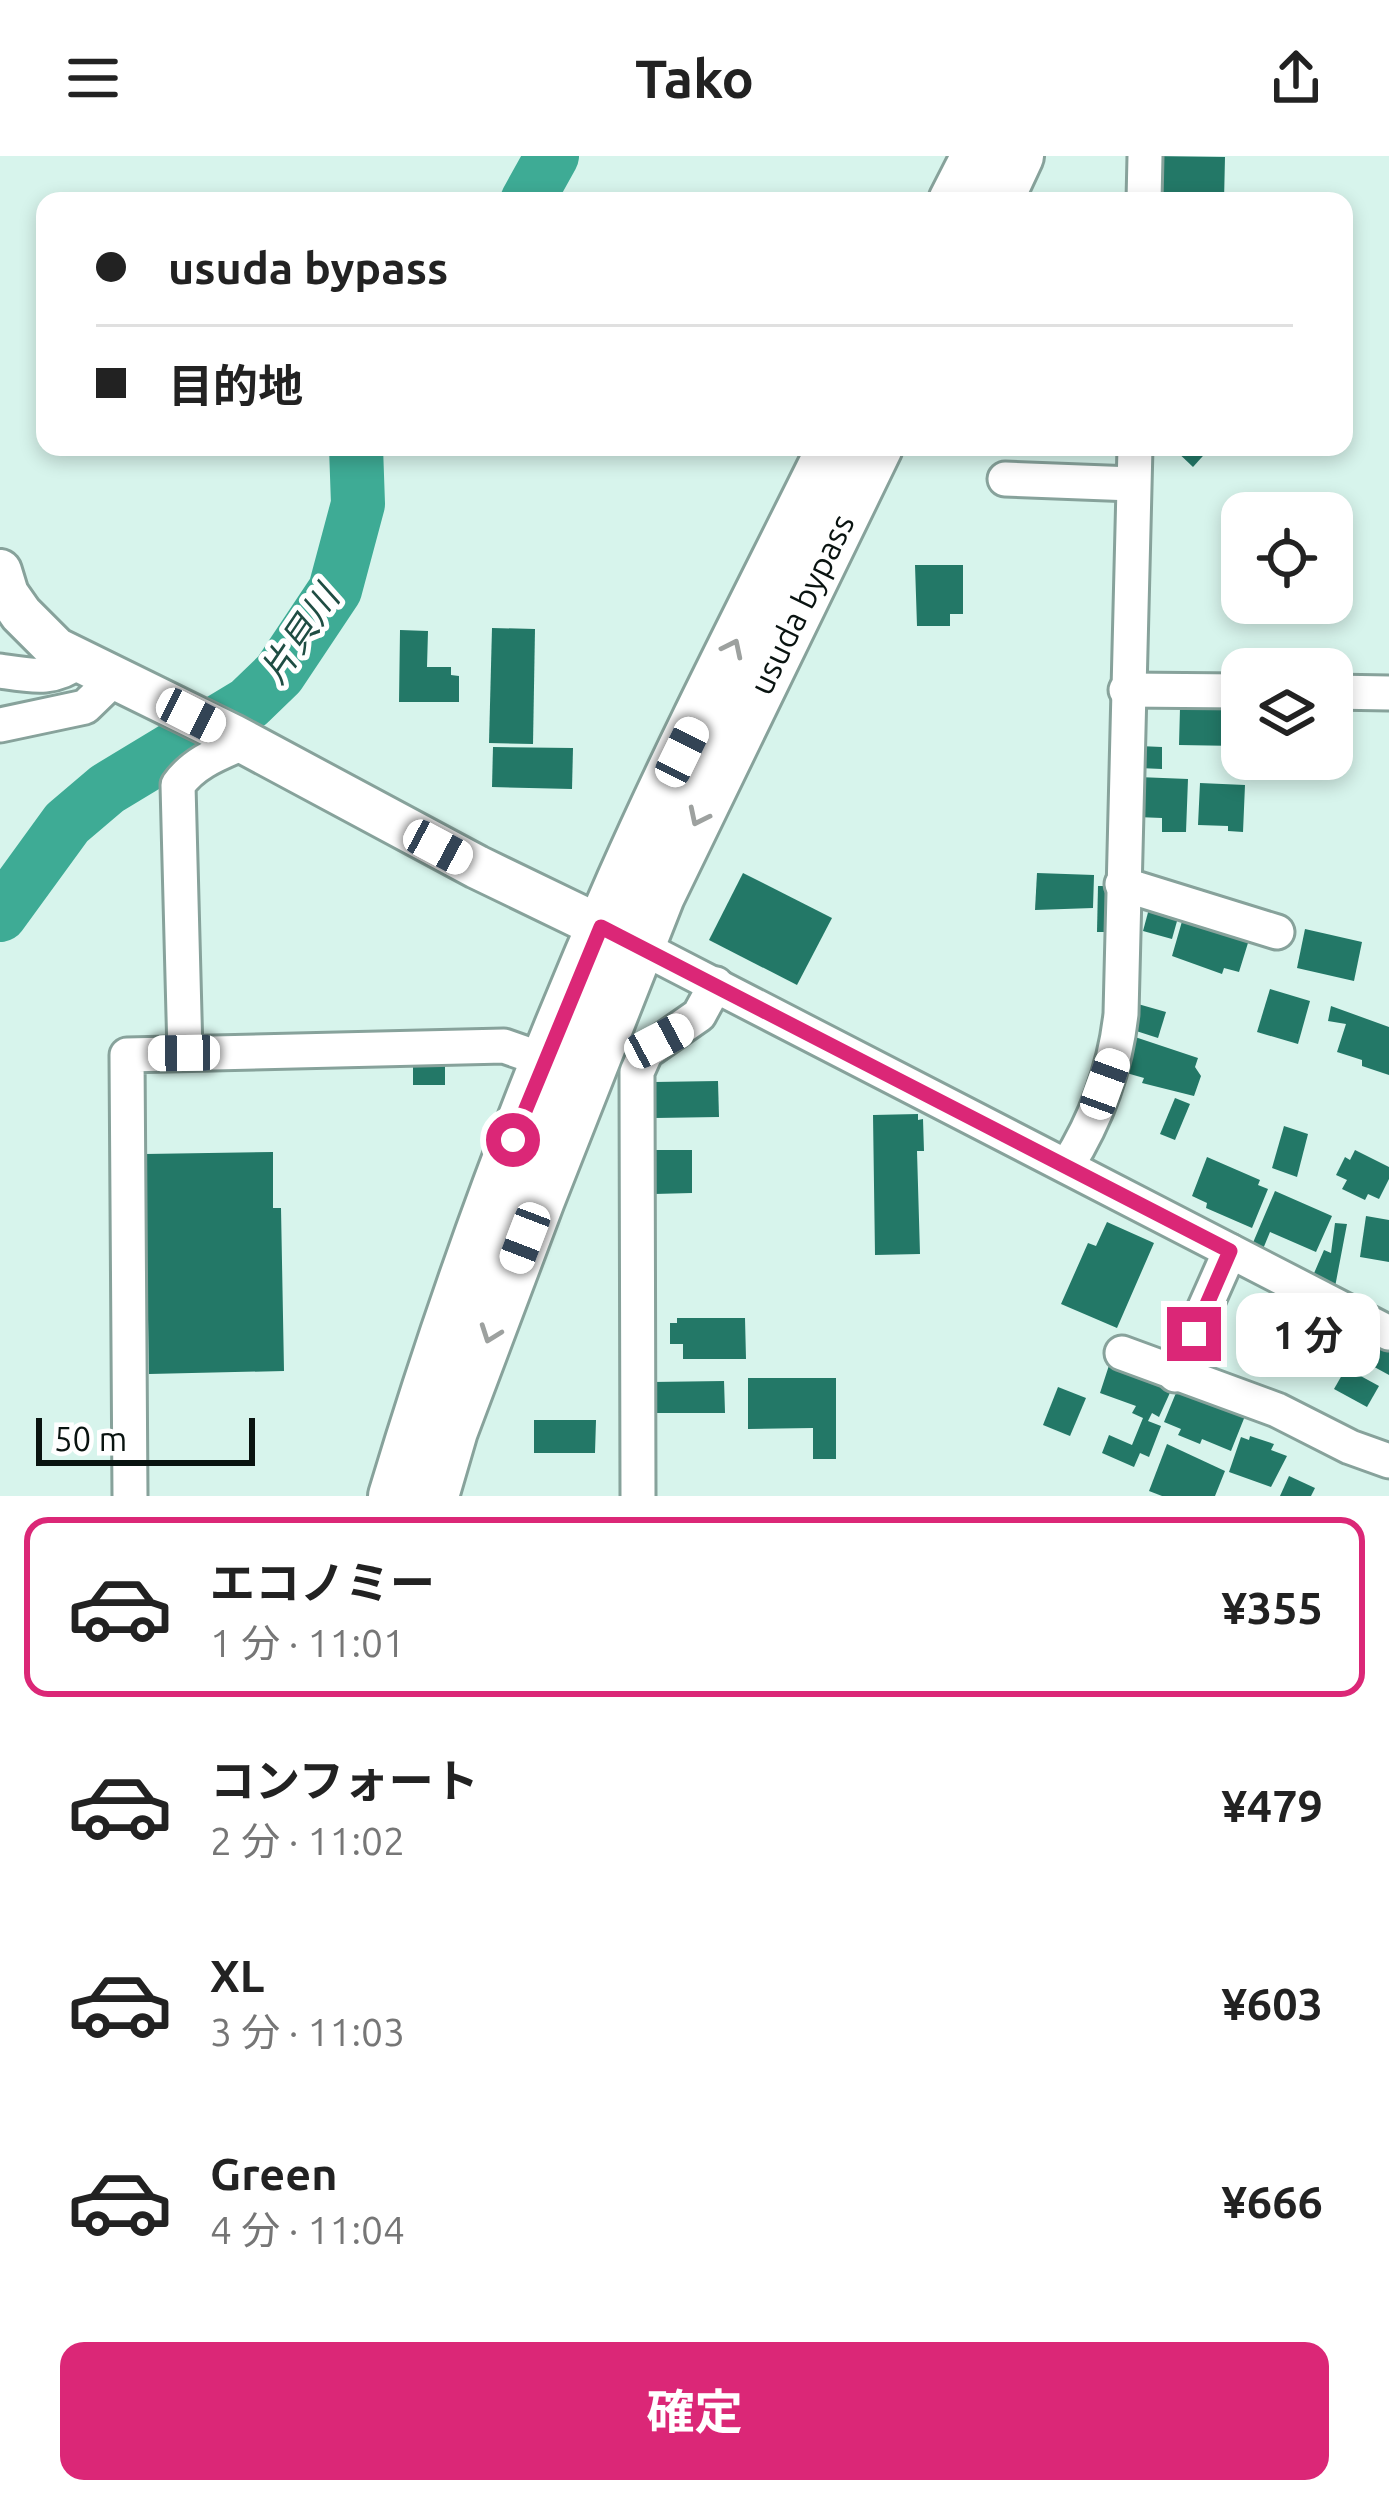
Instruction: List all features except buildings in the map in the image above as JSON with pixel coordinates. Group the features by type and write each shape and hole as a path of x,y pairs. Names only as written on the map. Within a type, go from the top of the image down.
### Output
{"highway":[{"path":"958,192 976,156"},
{"path":"1002,192 1019,156"},
{"name":"usuda bypass","path":"434,1496 453,1431 540,1200 682,752 828,456"},
{"name":"usuda bypass","path":"393,1496 489,1202 544,1060 621,937 660,896 874,456"}],"main road":[{"path":"0,571 7,594 56,649 621,937"}],"street":[{"path":"1144,192 1145,156"},
{"path":"1067,1166 1085,1136 1117,1052 1135,456"},
{"path":"1005,479 1133,484"},
{"path":"0,671 39,677 99,669"},
{"path":"0,725 85,707 99,669"},
{"path":"1126,689 1221,691"},
{"path":"1353,692 1389,693"},
{"path":"184,1053 178,785 187,772 238,739"},
{"path":"1122,884 1276,932"},
{"path":"621,937 1389,1333"},
{"path":"638,1496 637,1072 646,1052 699,1015 716,984"},
{"path":"130,1496 128,1055 504,1046 544,1060"},
{"path":"1175,1375 1230,1251"},
{"path":"1122,1353 1277,1410 1389,1461"}],"waterway":[{"name":"片貝川","path":"532,192 552,156"},
{"name":"片貝川","path":"0,915 67,823 107,789 249,703 279,674 335,590 358,504 356,456"}],"route":[{"path":"513,1140 601,927 1230,1251 1194,1334"}]}
